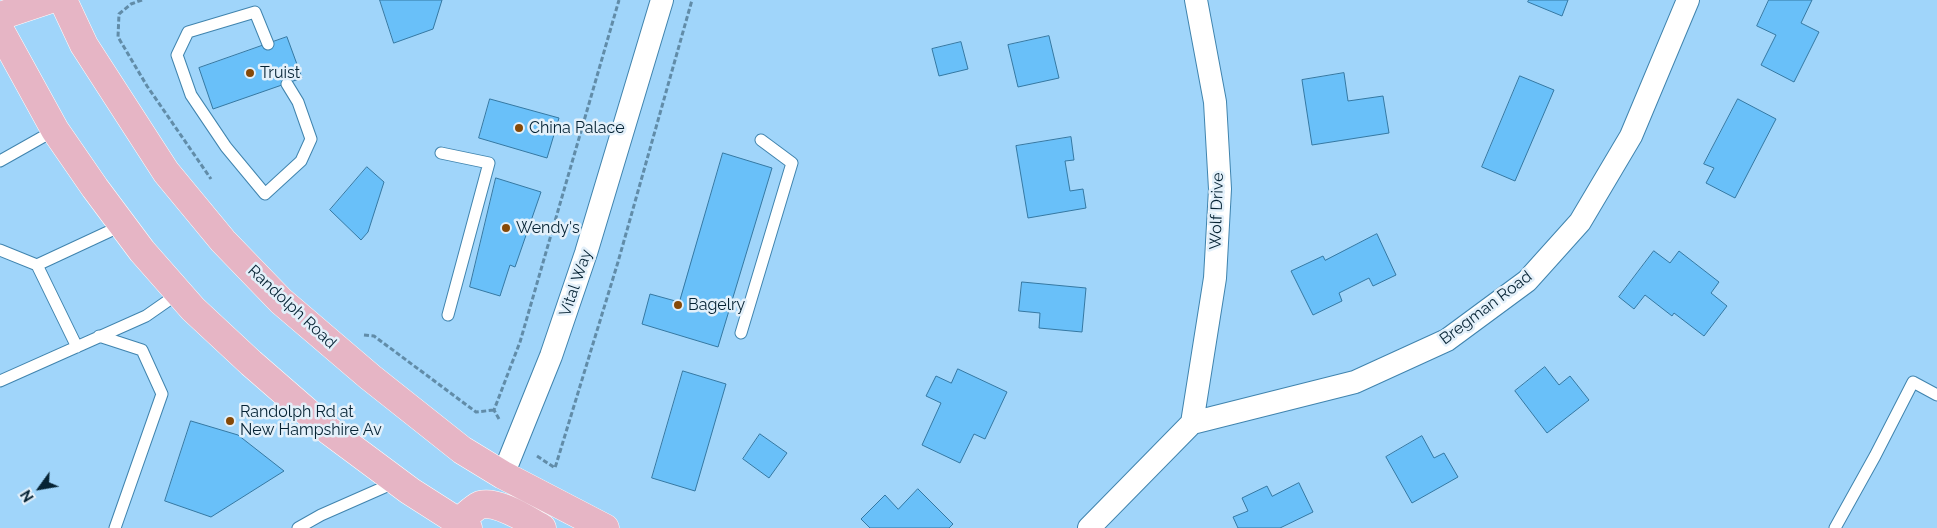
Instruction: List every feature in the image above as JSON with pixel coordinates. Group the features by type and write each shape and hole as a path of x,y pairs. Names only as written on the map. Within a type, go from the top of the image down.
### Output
{"main road":[{"path":"0,16 48,0"},
{"name":"Randolph Road","path":"63,0 84,45 166,172 223,241 281,301 370,377 462,450 503,475 606,528"},
{"path":"0,30 55,130 123,225 179,293 251,363 328,430 397,481 463,525 479,506 488,505 509,510 542,528"}],"street":[{"name":"Vital Way","path":"503,475 551,356 586,253 662,0"},
{"name":"Wolf Drive","path":"1192,423 1215,278 1220,189 1215,102 1196,0"},
{"name":"Bregman Road","path":"1192,423 1355,382 1448,340 1527,281 1580,222 1631,136 1688,0"},
{"path":"1089,528 1192,423"}],"lane":[{"path":"268,44 255,12 188,32 177,55 191,95 226,146 265,194 302,161 311,139 298,102 286,84"},
{"path":"0,161 55,130"},
{"path":"740,333 792,163 761,140"},
{"path":"441,152 488,163 448,315"},
{"path":"37,265 123,225"},
{"path":"0,250 37,265 77,347"},
{"path":"0,381 146,316 179,293"},
{"path":"99,336 142,350 162,394 114,528"},
{"path":"1836,528 1913,382 1937,395"},
{"path":"298,528 321,515 397,481"}],"path":[{"path":"142,0 131,4 119,14 118,37 146,86 212,180"},
{"path":"494,410 520,342 619,0"},
{"path":"494,410 516,443 555,468 618,262 692,0"},
{"path":"357,335 374,336 476,412 494,410"}],"building":[{"path":"380,0 442,0 433,29 394,43"},
{"path":"1529,0 1568,0 1562,16 1528,2"},
{"path":"1769,0 1812,0 1801,23 1819,32 1794,82 1761,65 1776,35 1757,26"},
{"path":"1049,36 1059,78 1018,87 1008,45"},
{"name":"Truist","path":"287,37 302,78 213,109 199,68"},
{"path":"961,42 968,69 939,76 932,49"},
{"path":"1344,73 1348,101 1383,96 1389,133 1312,145 1302,80"},
{"path":"1520,76 1554,90 1515,181 1482,167"},
{"name":"China Palace","path":"490,99 559,118 547,158 479,138"},
{"path":"1738,99 1776,119 1735,198 1706,183 1714,168 1704,164"},
{"path":"1071,137 1074,160 1065,161 1070,191 1083,189 1086,208 1028,218 1016,146"},
{"path":"723,153 772,168 718,347 642,324 650,294 679,302"},
{"path":"367,167 384,182 368,232 361,240 330,210"},
{"name":"Wendy's","path":"496,178 541,192 515,267 510,265 500,296 470,287"},
{"path":"1377,234 1396,275 1373,286 1369,278 1339,293 1342,301 1313,315 1291,271 1323,256 1325,260"},
{"path":"1654,251 1670,263 1679,251 1719,282 1711,293 1727,306 1704,336 1674,313 1672,316 1645,295 1634,309 1619,297"},
{"path":"1022,282 1086,288 1082,332 1039,328 1040,313 1019,311"},
{"path":"1545,367 1559,385 1570,376 1589,400 1547,433 1515,391"},
{"path":"958,369 1007,392 985,439 974,434 960,463 922,445 941,403 926,396 936,376 951,383"},
{"path":"683,371 726,384 695,491 652,478"},
{"path":"191,421 238,435 284,471 211,517 165,501"},
{"path":"760,434 787,453 769,478 743,459"},
{"path":"1422,436 1434,458 1444,453 1458,477 1412,503 1386,457"},
{"path":"1299,483 1313,512 1280,528 1238,528 1233,517 1248,511 1242,498 1267,486 1272,496"},
{"path":"918,489 953,524 949,528 870,528 861,519 885,495 898,509"}],"place":[{"name":"Truist","path":"250,73"},
{"name":"China Palace","path":"519,128"},
{"name":"Wendy's","path":"506,228"},
{"name":"Bagelry","path":"678,305"},
{"name":"Randolph Rd at New Hampshire Av","path":"230,421"}]}
